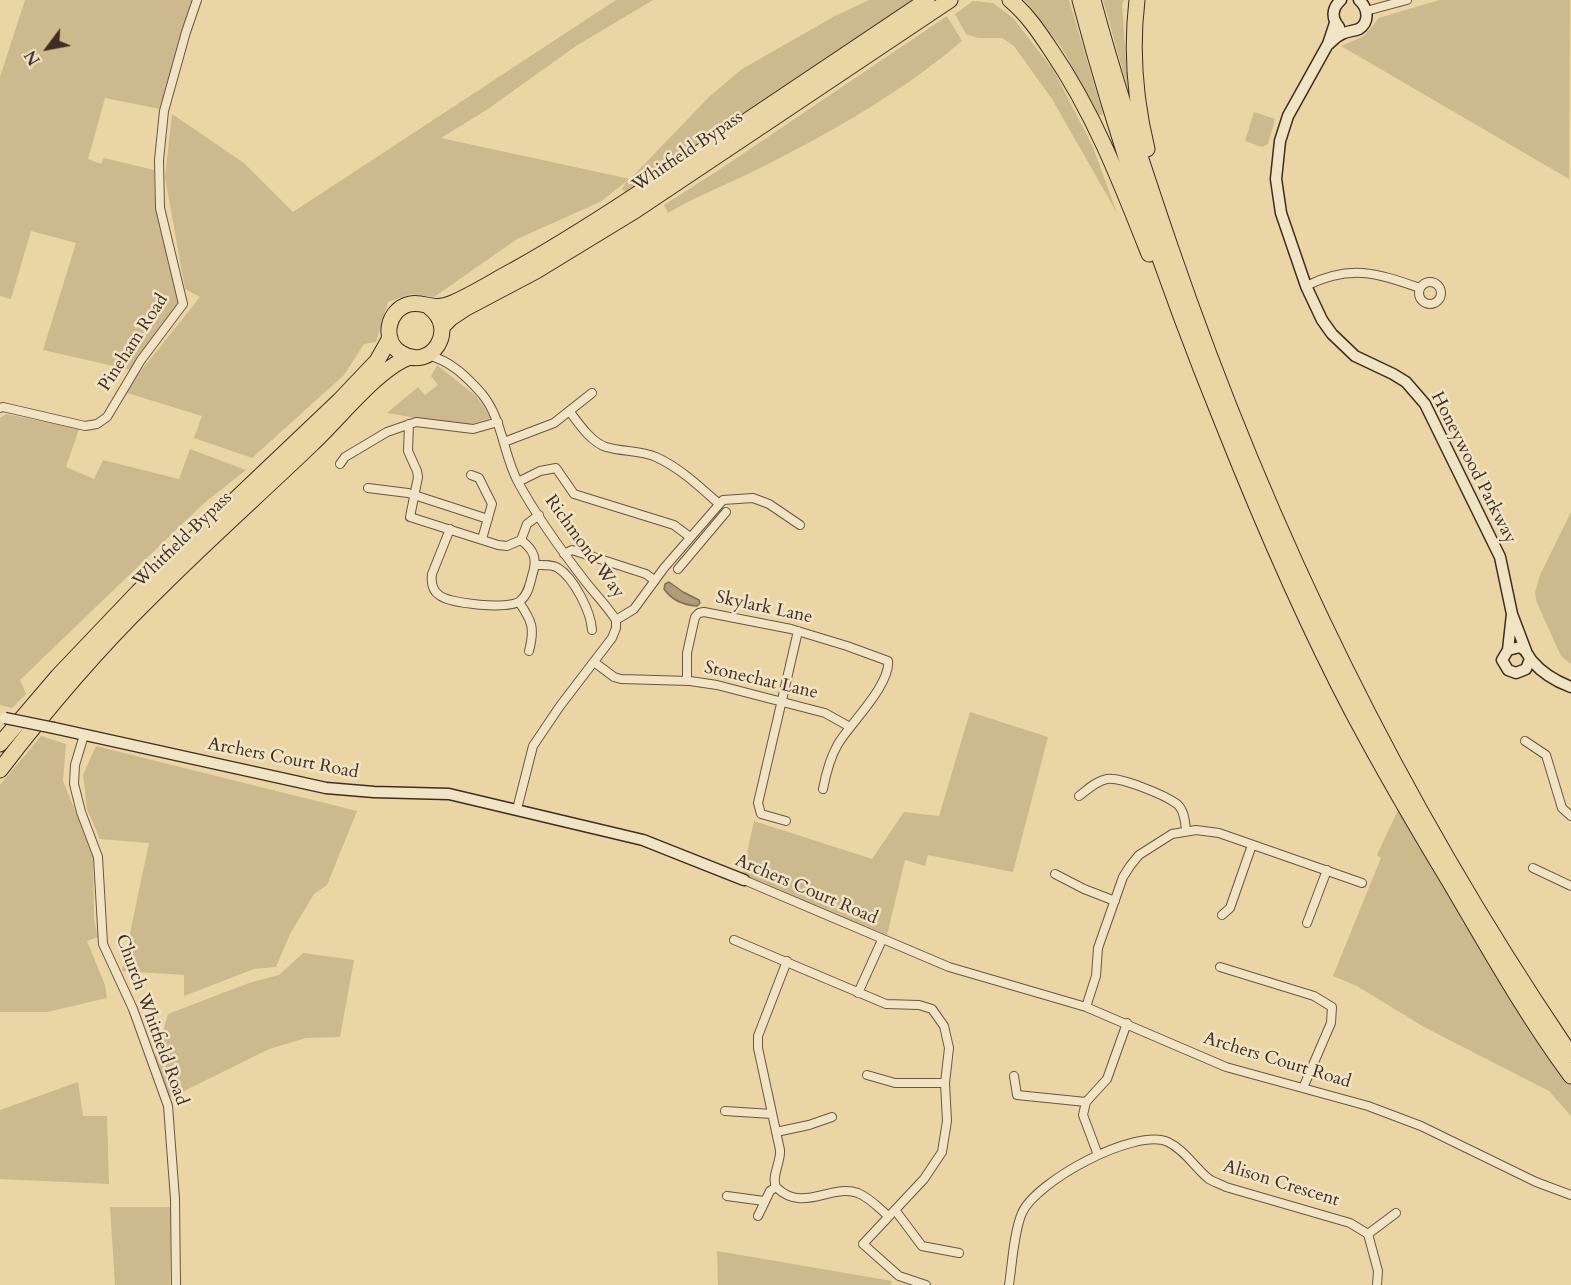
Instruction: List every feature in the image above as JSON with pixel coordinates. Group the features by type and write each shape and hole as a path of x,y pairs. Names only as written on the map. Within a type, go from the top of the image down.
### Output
{"highway":[{"name":"Whitfield Bypass","path":"429,307 454,302 572,236 927,0"},
{"name":"Whitfield Bypass","path":"442,333 451,318 466,308 536,271 636,210 950,0"},
{"path":"1010,0 1027,15 1059,61 1097,128 1186,345 1197,360"},
{"path":"1080,0 1118,128 1197,360 1266,531 1351,710 1398,796 1536,1026 1571,1076"},
{"path":"1093,0 1126,113 1180,275 1241,439 1322,622 1361,702 1424,818 1547,1020 1571,1055"},
{"path":"1137,0 1134,57 1140,117 1180,275"},
{"path":"415,304 429,307 438,316 442,333 436,348 427,355 411,357 398,351 390,338 390,324 394,315 401,308 415,304"},
{"name":"Whitfield Bypass","path":"0,744 58,676 138,592 339,401 377,361 390,338"},
{"name":"Whitfield Bypass","path":"0,770 69,685 147,600 318,438 387,369 398,361 411,357"}],"street":[{"name":"Pineham Road","path":"1,407 85,426 97,424 107,417 141,360 183,304 160,208 159,160 164,111 197,0"},
{"name":"Honeywood Parkway","path":"1340,0 1333,12 1335,23 1328,44 1288,116 1280,141 1276,166 1281,213 1306,286 1322,320 1355,356 1406,382 1425,404 1500,557 1512,614 1528,655 1547,676"},
{"path":"1328,44 1342,33 1362,26 1367,17 1359,0"},
{"path":"1366,11 1407,0"},
{"path":"1335,23 1350,31"},
{"path":"1306,286 1333,276 1363,273 1384,276 1420,288"},
{"name":"Richmond Way","path":"442,333 445,352 456,369"},
{"name":"Richmond Way","path":"427,355 442,359 482,394 498,422 518,482 564,554 616,620 612,638 560,706 533,746 517,809"},
{"path":"504,442 554,423 592,393"},
{"path":"570,412 599,443 617,449 648,453 687,476 721,502"},
{"path":"340,464 345,458 387,432 416,422 473,429 498,422"},
{"path":"409,424 408,451 417,471 416,496 410,517 503,546 521,540 527,524 539,515"},
{"path":"518,482 540,471 556,468 574,494 674,525 690,537"},
{"path":"471,475 479,478 491,500 492,507 482,539"},
{"path":"368,488 408,493 488,519"},
{"path":"616,620 634,609 654,580 721,502 753,498 769,504 800,525"},
{"path":"678,569 726,512"},
{"path":"706,518 715,525"},
{"path":"450,529 431,581 435,593 446,599 496,606 519,602 525,596 535,565 535,556 531,548 521,540"},
{"path":"564,554 572,550 646,574 654,580"},
{"path":"677,553 686,560"},
{"path":"535,565 557,567 565,574 587,608 592,630"},
{"path":"519,602 532,622 533,631 529,651"},
{"name":"Skylark Lane","path":"687,681 687,653 695,617 699,613 706,612 798,631 888,661 889,668 882,683 850,727"},
{"name":"Honeywood Parkway","path":"1508,650 1512,614"},
{"path":"786,821 761,814 758,807 780,702 798,631"},
{"path":"1516,646 1528,655 1528,666 1523,671 1516,673 1506,668 1503,660 1508,650 1516,646"},
{"name":"Stonechat Lane","path":"594,662 614,677 621,679 687,681 717,685 825,713 850,727"},
{"name":"Honeywood Parkway","path":"1523,671 1547,676 1571,687"},
{"name":"Archers Court Road","path":"2,717 326,788 449,794 644,840 744,880 949,968 1086,1007 1226,1067 1368,1106 1421,1126 1536,1182 1571,1195"},
{"path":"822,789 831,759 850,727"},
{"name":"Church Whitfield Road","path":"84,735 75,765 74,784 81,812 98,857 103,944 133,1009 168,1106 175,1199 176,1285"},
{"path":"1526,741 1546,755 1562,808 1571,816"},
{"path":"1079,796 1104,779 1116,778 1126,781 1177,804 1184,814 1186,830"},
{"path":"1086,1007 1096,976 1098,948 1123,877 1139,855 1159,840 1172,834 1186,830 1207,830 1362,883"},
{"path":"1222,915 1230,908 1252,844"},
{"path":"1533,868 1571,886"},
{"path":"1307,924 1327,870"},
{"path":"1055,874 1114,901"},
{"path":"734,940 886,1004 919,1005 932,1009 944,1026 949,1048 945,1083 947,1121 942,1152 924,1179 863,1244 899,1276 926,1285"},
{"path":"858,993 882,940"},
{"path":"787,961 758,1036 758,1048 780,1158 773,1180 776,1187 784,1193 805,1199 841,1191 858,1193 891,1213 922,1246 959,1252"},
{"path":"1220,968 1314,996 1332,1007 1331,1023 1303,1088"},
{"path":"1098,1155 1083,1115 1086,1102 1107,1079 1127,1023"},
{"path":"867,1075 895,1083 945,1083"},
{"path":"1014,1076 1017,1095 1086,1102"},
{"path":"724,1111 772,1114"},
{"path":"776,1132 832,1118"},
{"name":"Alison Crescent","path":"1010,1285 1022,1213 1033,1197 1051,1181 1098,1155 1149,1141 1167,1142 1209,1179 1226,1187 1350,1223 1368,1234"},
{"path":"758,1216 770,1191 776,1187"},
{"path":"727,1196 764,1201"},
{"path":"1377,1285 1378,1271 1368,1234 1396,1213"}],"shaded area":[{"path":"25,0 192,0 160,109 105,98 88,159 101,164 104,158 154,170 155,206 179,304 131,370 43,350 76,243 31,231 11,299 0,296 0,77"},
{"path":"616,0 653,0 576,46 488,109 441,138 630,179 709,97 742,69 835,16 869,0 915,0 712,134 628,195 622,189 627,181 600,202 517,239 434,297 411,294 388,302 376,342 364,344 344,375 252,458 194,438 202,416 124,392 200,297 185,289 165,177 172,114 244,163 293,212"},
{"path":"1024,0 1069,0 1103,114 1099,116 1062,48"},
{"path":"1103,0 1124,0 1122,4 1128,89"},
{"path":"1439,0 1570,0 1569,179 1341,46 1364,36 1379,18"},
{"path":"973,1 993,3 1013,18 1054,71 1093,147 1117,213 1052,99 1014,46 1002,38 978,38 966,34 955,14"},
{"path":"947,16 962,41 915,78 812,141 668,213 664,205"},
{"path":"1254,112 1275,119 1268,144 1262,147 1245,141"},
{"path":"437,365 476,396 491,418 464,426 387,413 418,387 425,395 438,385 431,376"},
{"path":"6,414 79,429 66,467 94,479 103,460 179,479 190,449 246,470 203,504 20,680 26,694 12,708 0,705 0,418"},
{"path":"1571,512 1571,664 1561,656 1537,603 1535,593 1540,575"},
{"path":"669,582 699,600 700,603 697,606 674,599 664,589 665,584"},
{"path":"970,712 1048,737 1013,872 928,855 925,866 905,860 887,935 742,876 754,821 872,859 904,812 939,816"},
{"path":"41,736 66,744 63,781 93,854 94,919 98,937 87,941 105,985 107,998 47,1012 0,1012 0,785"},
{"path":"96,746 357,811 327,885 314,894 290,934 276,967 254,969 184,996 184,975 122,971 149,843 100,839 87,809 83,775"},
{"path":"1398,810 1437,877 1571,1086 1571,1116 1549,1091 1424,1027 1357,986 1333,976 1381,858 1377,855"},
{"path":"303,953 354,960 340,1037 306,1038 269,1049 168,1099 155,1060 168,1014 249,983 279,975"},
{"path":"78,1082 83,1116 107,1116 109,1184 0,1179 0,1110"},
{"path":"110,1207 171,1207 170,1285 115,1285"},
{"path":"717,1251 892,1281 891,1285 718,1285"}]}
